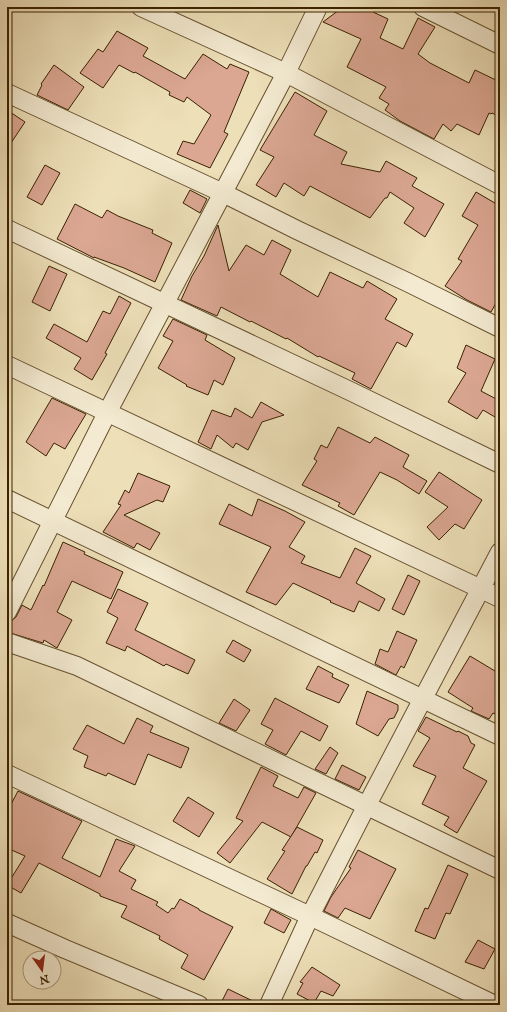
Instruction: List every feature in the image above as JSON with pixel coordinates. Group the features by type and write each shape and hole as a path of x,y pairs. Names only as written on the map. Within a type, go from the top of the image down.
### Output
{"street":[{"path":"141,7 286,73 500,185"},
{"path":"7,612 107,413 286,73 318,7"},
{"path":"423,7 500,45"},
{"path":"7,93 223,193 500,328"},
{"path":"7,230 500,464"},
{"path":"7,365 500,598"},
{"path":"7,499 500,736"},
{"path":"269,1005 310,916 500,552"},
{"path":"7,642 77,666 500,870"},
{"path":"7,774 310,916 495,1005"},
{"path":"7,923 199,1005"}],"building":[{"path":"342,7 376,7 373,12 388,19 380,38 403,49 418,18 435,27 418,54 430,63 469,83 475,70 500,82 500,117 489,113 479,135 457,124 451,131 443,124 434,139 400,121 385,110 389,104 379,98 386,87 347,67 361,39 323,22"},
{"path":"117,31 148,48 143,56 185,79 203,54 227,69 230,64 249,72 224,132 228,134 210,168 177,154 183,141 194,144 211,115 187,97 184,102 169,95 170,92 135,72 134,73 119,65 103,88 80,73 98,49 103,52"},
{"path":"54,65 84,87 68,110 37,95 42,85 41,84"},
{"path":"295,92 327,111 314,135 347,152 341,164 380,172 386,161 417,178 412,186 444,204 425,237 404,223 414,208 390,192 387,198 385,198 370,218 310,186 304,196 284,183 276,197 256,185 274,157 260,150"},
{"path":"7,110 25,122 7,149"},
{"path":"45,165 60,173 42,205 27,197"},
{"path":"190,190 207,199 200,213 183,203"},
{"path":"476,192 500,206 500,296 491,312 467,300 445,286 462,261 458,259 478,225 462,216"},
{"path":"75,204 102,218 107,210 153,230 152,233 172,243 155,282 124,268 94,258 57,239"},
{"path":"218,225 229,271 246,245 264,255 272,240 291,250 280,274 318,297 330,272 363,288 367,281 397,299 385,319 413,334 406,347 397,342 371,389 352,379 355,373 319,356 318,357 287,338 286,339 251,321 250,322 221,307 217,316 181,300"},
{"path":"49,266 67,274 50,311 32,302"},
{"path":"119,296 131,303 105,353 107,354 92,380 74,369 81,358 46,338 54,324 87,342 103,311 110,314"},
{"path":"173,319 207,335 205,340 235,358 223,385 214,380 208,395 186,386 187,385 158,368 173,341 163,336"},
{"path":"466,345 495,359 481,391 500,401 500,420 483,410 477,419 448,402 466,373 457,368"},
{"path":"52,398 86,414 65,449 54,443 46,456 26,442"},
{"path":"261,402 284,415 262,422 248,450 236,443 233,448 217,435 211,449 198,442 212,410 231,417 235,408 252,418"},
{"path":"338,427 370,443 375,437 409,455 403,467 427,481 419,494 397,480 380,472 354,515 338,506 340,503 302,485 317,461 314,459 321,445 327,448"},
{"path":"439,472 482,500 464,529 455,524 439,540 427,527 448,507 425,492"},
{"path":"138,473 170,486 163,502 157,500 124,515 160,533 150,550 137,543 134,548 103,532 121,505 118,504 125,490 129,493"},
{"path":"258,499 305,522 289,547 305,556 301,563 340,578 355,548 371,556 356,583 385,599 379,611 359,601 354,612 330,602 331,601 293,583 276,605 246,592 271,547 219,524 229,504 252,516"},
{"path":"63,542 85,552 84,554 123,572 111,599 72,581 57,612 72,620 57,648 44,640 43,643 7,632 11,621 16,617 22,605 31,610 43,585 44,586"},
{"path":"408,575 420,581 404,615 392,609"},
{"path":"118,589 148,603 135,630 195,660 188,674 166,664 164,666 127,646 125,651 106,643 118,618 107,612"},
{"path":"397,631 417,640 404,668 401,666 396,675 375,664 380,649 388,652"},
{"path":"233,640 251,650 244,662 226,652"},
{"path":"470,656 500,674 500,716 493,713 489,719 471,711 473,708 448,692"},
{"path":"318,666 333,674 332,677 349,685 339,703 306,689"},
{"path":"367,691 398,705 398,710 394,718 389,719 378,736 356,724"},
{"path":"275,698 328,726 320,741 301,731 286,755 265,744 273,730 261,724"},
{"path":"234,699 250,710 236,731 219,723"},
{"path":"426,717 468,736 471,743 475,745 463,768 487,781 457,833 444,825 449,817 422,804 436,776 413,766 430,738 418,731"},
{"path":"137,718 153,726 150,732 189,748 181,768 148,754 135,785 108,773 106,776 84,767 88,756 73,749 87,725 124,744"},
{"path":"330,747 338,753 326,774 315,769"},
{"path":"342,765 366,777 359,790 335,779"},
{"path":"261,767 278,776 273,786 298,798 304,787 316,793 291,837 262,822 230,863 217,853 243,821 236,818"},
{"path":"18,791 82,821 62,858 100,877 116,839 135,846 119,871 136,880 131,889 158,902 156,905 168,913 172,908 174,909 180,899 233,927 204,980 181,968 188,955 159,939 160,936 121,917 127,906 100,896 100,894 39,863 21,893 7,885 25,856 7,848 7,812"},
{"path":"188,797 214,813 199,837 173,821"},
{"path":"297,827 323,840 317,853 315,852 306,866 292,894 267,879 285,851 282,850"},
{"path":"358,850 396,869 370,919 345,908 338,918 324,911 331,897 351,868 349,867"},
{"path":"448,865 468,874 450,914 446,913 435,939 415,931 425,908 428,909"},
{"path":"271,909 291,920 284,933 264,923"},
{"path":"478,940 495,949 484,969 465,962"},
{"path":"312,967 340,985 333,996 321,991 314,1003 297,994 303,983 300,982"},
{"path":"228,989 259,1004 259,1005 220,1005"}]}
